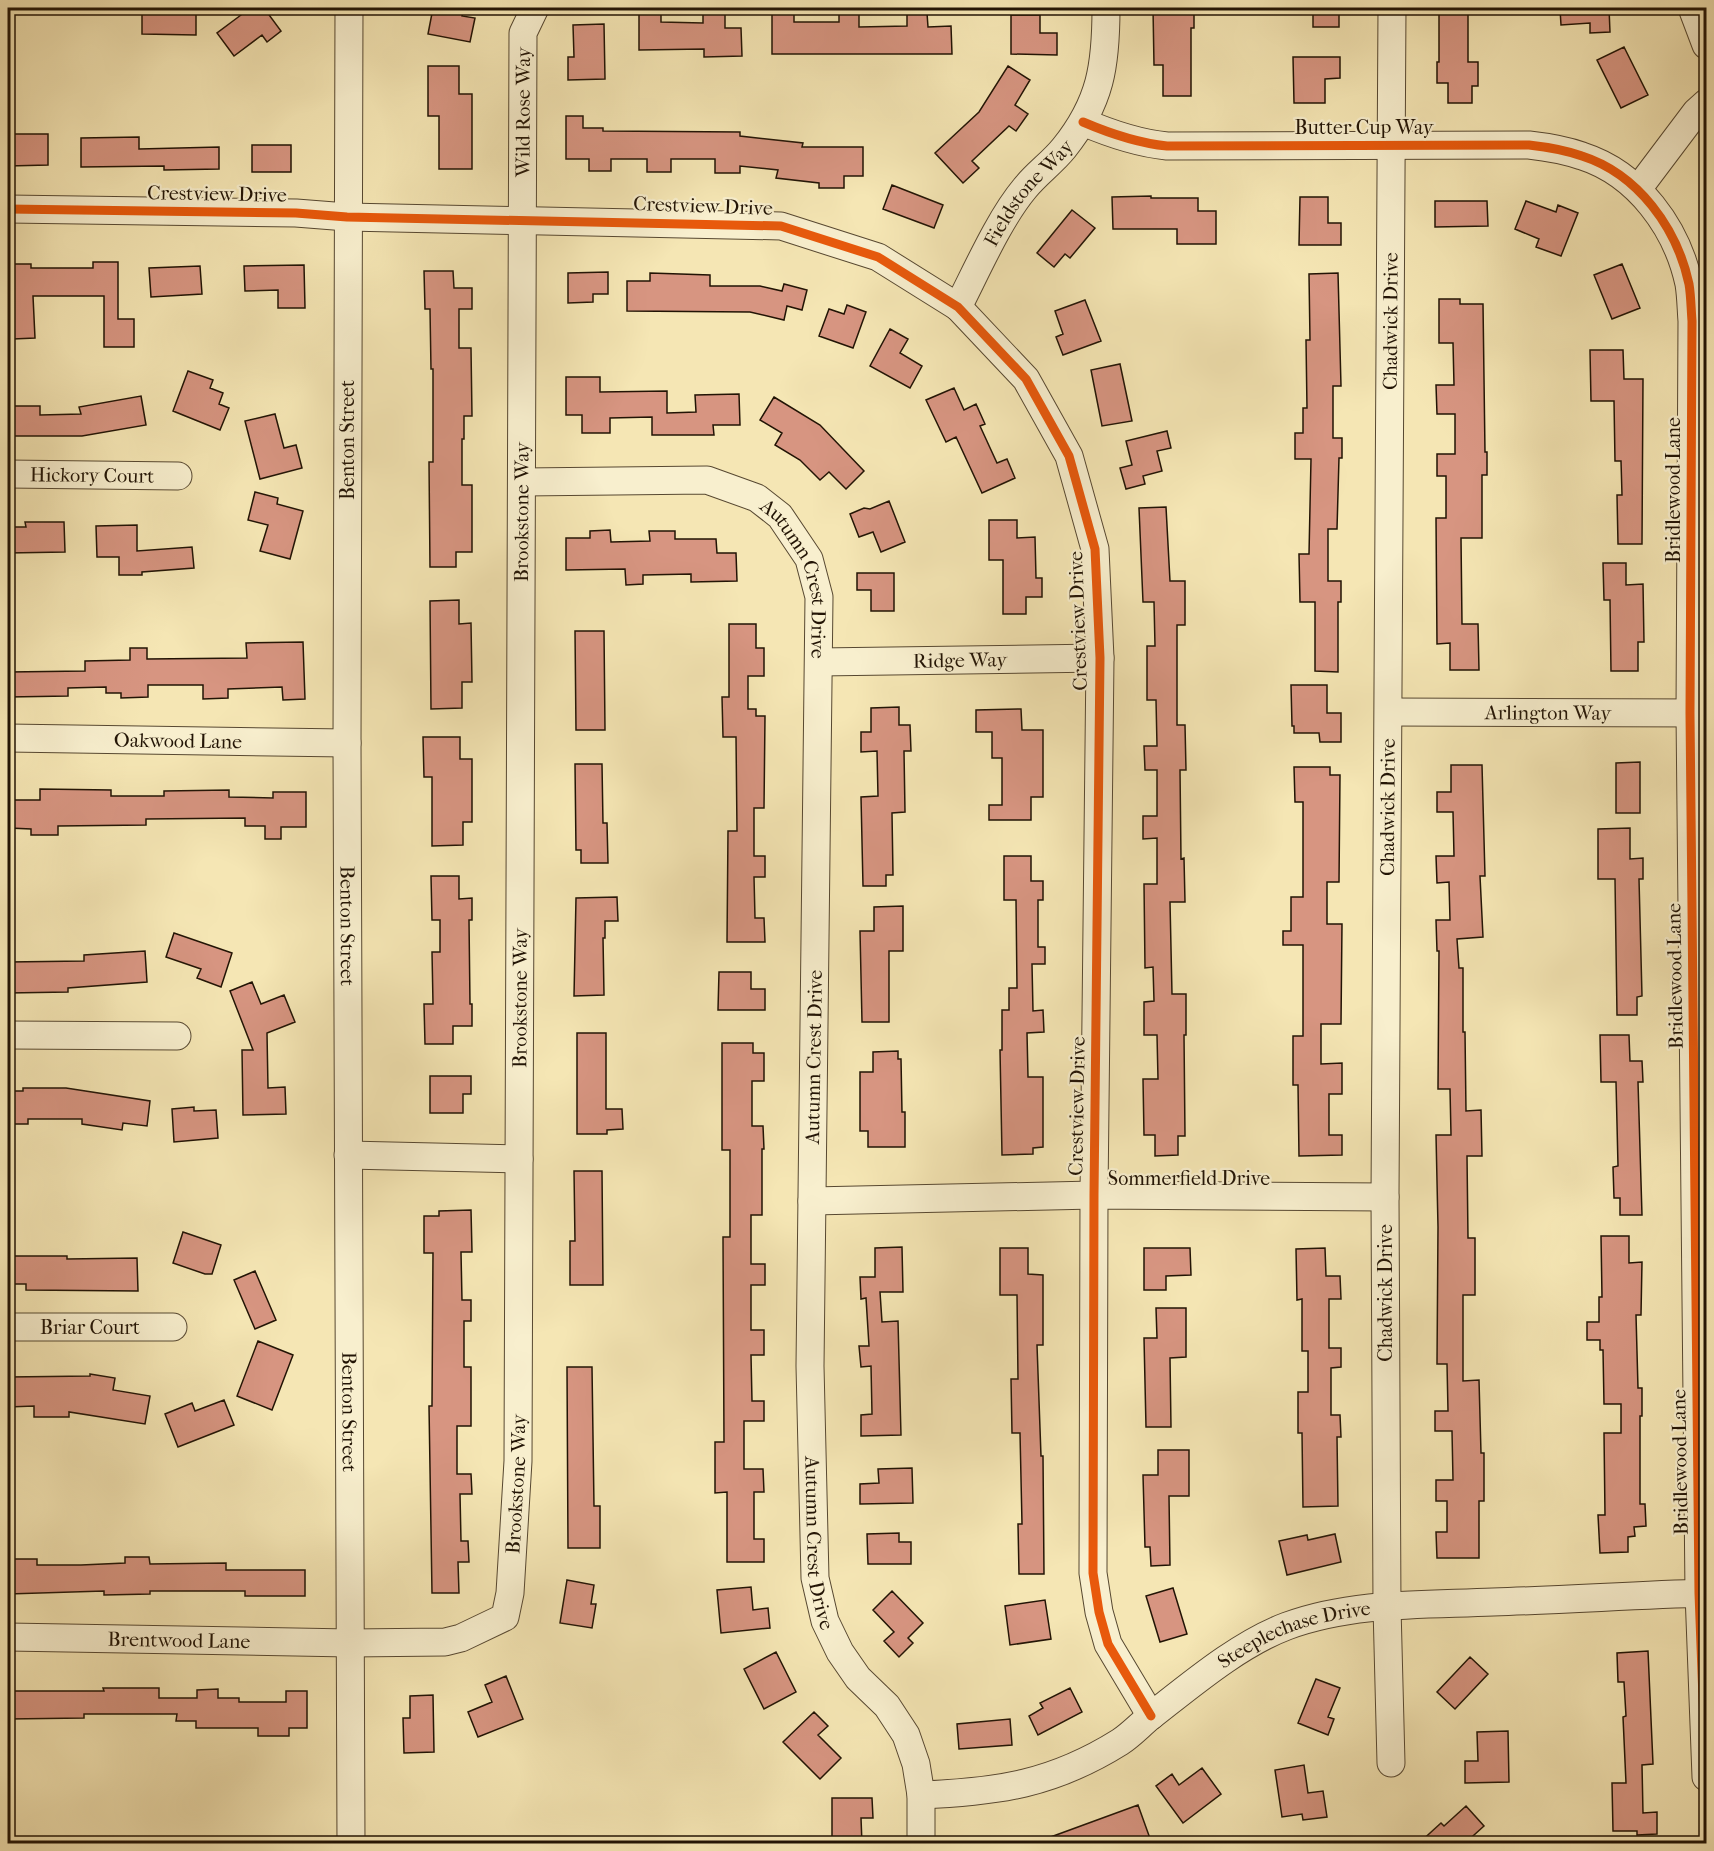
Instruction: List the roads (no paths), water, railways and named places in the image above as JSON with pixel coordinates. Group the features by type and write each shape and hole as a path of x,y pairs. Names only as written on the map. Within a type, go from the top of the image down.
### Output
{"street":[{"name":"Benton Street","path":"349,8 347,742 351,1844"},
{"name":"Wild Rose Way","path":"522,219 523,33 535,8"},
{"name":"Fieldstone Way","path":"958,307 1009,211 1025,187 1063,150 1083,123 1098,87 1105,59 1106,8"},
{"name":"Chadwick Drive","path":"1391,1763 1387,1607 1385,1197 1392,8"},
{"path":"1692,8 1707,45"},
{"path":"1638,189 1696,112 1707,104"},
{"name":"Butter Cup Way","path":"1083,123 1142,143 1167,146 1529,145 1585,156 1638,189"},
{"name":"Bridlewood Lane","path":"1638,189 1660,215 1678,247 1689,285 1692,321 1698,713 1703,1593 1707,1777"},
{"name":"Crestview Drive","path":"8,210 296,213 347,217 781,226 878,257 958,307 1026,380 1069,456 1095,549 1100,658 1094,1195 1093,1573 1099,1612 1108,1644 1151,1716"},
{"name":"Brookstone Way","path":"350,1643 446,1642 461,1638 505,1617 510,1593 518,1461 523,482 522,219"},
{"name":"Hickory Court","path":"8,474 177,476"},
{"name":"Autumn Crest Drive","path":"523,482 707,480 757,498 780,516 809,559 819,597 810,1366 814,1578 825,1621 840,1652 858,1678 887,1706 906,1735 916,1764 921,1795 921,1844"},
{"name":"Ridge Way","path":"819,662 1100,658"},
{"name":"Arlington Way","path":"1389,712 1698,713"},
{"name":"Oakwood Lane","path":"8,738 347,742"},
{"path":"8,1035 177,1036"},
{"path":"348,1155 519,1159"},
{"name":"Sommerfield Drive","path":"812,1201 1094,1195 1385,1197"},
{"name":"Briar Court","path":"8,1327 172,1327"},
{"name":"Steeplechase Drive","path":"921,1795 972,1793 1012,1787 1048,1778 1086,1761 1121,1741 1230,1658 1266,1636 1316,1617 1387,1607 1703,1593"},
{"name":"Brentwood Lane","path":"8,1637 350,1643"}]}
